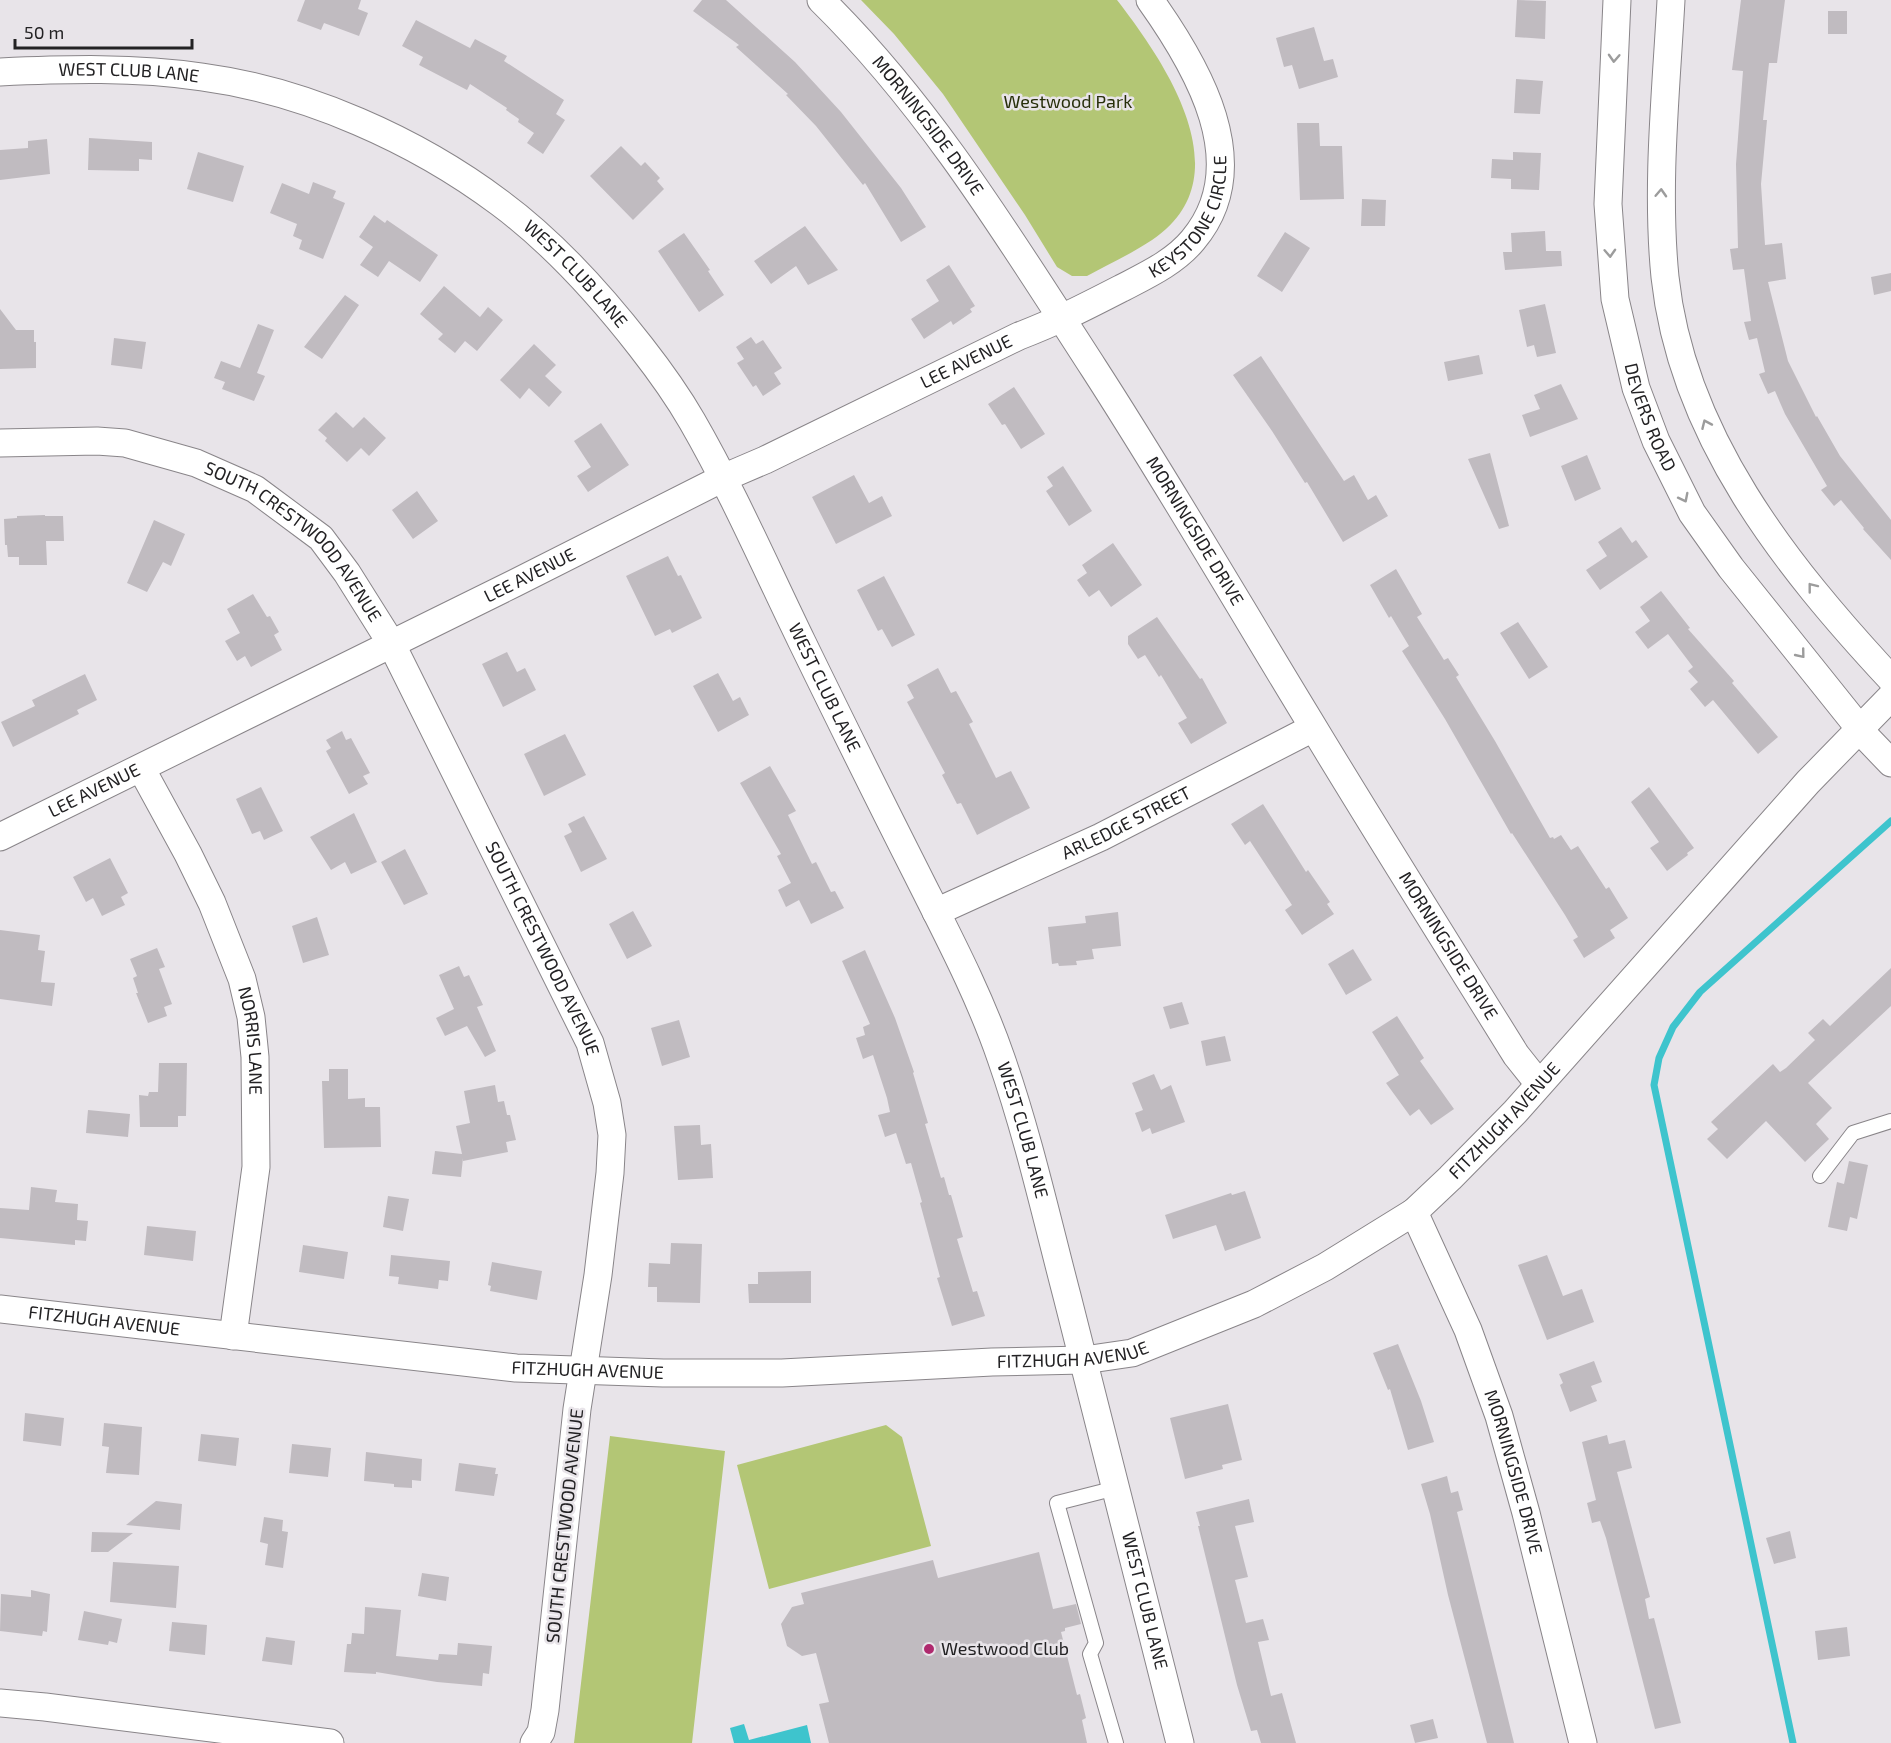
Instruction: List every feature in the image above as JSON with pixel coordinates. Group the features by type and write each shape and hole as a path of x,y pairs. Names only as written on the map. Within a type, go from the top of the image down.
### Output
{"street":[{"name":"MORNINGSIDE DRIVE","path":"821,0 872,52 920,111 995,216 1155,464 1313,728 1516,1055 1539,1084"},
{"name":"KEYSTONE CIRCLE","path":"1062,319 1152,272 1175,257 1192,241 1204,225 1213,208 1219,188 1220,149 1210,104 1171,29 1150,0"},
{"name":"DEVERS ROAD","path":"1617,0 1608,204 1609,238 1615,299 1636,388 1656,441 1692,513 1731,568 1868,739 1891,763"},
{"path":"1671,0 1661,207 1665,278 1672,320 1688,376 1705,422 1727,467 1765,527 1823,600 1891,679"},
{"name":"WEST CLUB LANE","path":"0,72 142,71 225,81 294,98 376,129 440,163 498,201 530,227 568,260 613,310 653,363 689,415 723,478 836,712 972,984 1001,1056 1031,1158 1084,1360 1180,1743"},
{"name":"LEE AVENUE","path":"0,837 723,478 765,460 1019,336 1062,319"},
{"name":"SOUTH CRESTWOOD AVENUE","path":"0,443 97,441 125,443 196,463 255,489 321,538 348,573 391,643 590,1043 607,1103 612,1135 610,1173 576,1421 545,1710 541,1732 534,1743"},
{"name":"FITZHUGH AVENUE","path":"0,1309 516,1368 663,1373 782,1373 992,1362 1084,1360 1132,1353 1254,1304 1326,1266 1414,1212 1458,1170 1539,1084 1808,782 1891,697"},
{"name":"ARLEDGE STREET","path":"936,912 1101,837 1313,728"},
{"name":"NORRIS LANE","path":"141,768 212,903 242,979 251,1017 255,1057 256,1167 233,1336"},
{"name":"MORNINGSIDE DRIVE","path":"1414,1212 1468,1330 1499,1416 1526,1512 1583,1743"},
{"path":"0,1703 330,1743"}],"lane":[{"path":"1820,1176 1853,1133 1891,1121"},
{"path":"1116,1488 1057,1503 1096,1643 1090,1654 1116,1743"}],"green space":[{"name":"Westwood Park","path":"861,0 1117,0 1153,51 1171,81 1185,112 1193,143 1194,174 1186,203 1158,236 1087,276 1072,276 1057,267 1025,215 943,94 894,34"},
{"path":"886,1425 902,1437 931,1546 769,1589 737,1465"},
{"path":"610,1436 725,1451 692,1743 574,1743"}],"water":[{"path":"744,1724 749,1740 807,1725 811,1743 734,1743 730,1728"}],"building":[{"path":"305,0 361,0 358,9 368,13 359,36 324,23 321,30 297,21"},
{"path":"702,0 726,0 795,62 841,112 901,188 926,227 901,242 865,183 863,185 816,126 786,95 788,94 736,47 739,45 693,11"},
{"path":"1517,0 1546,1 1545,39 1515,37"},
{"path":"1741,0 1785,0 1777,63 1769,63 1763,120 1767,120 1761,184 1765,245 1782,243 1786,279 1768,282 1788,361 1816,417 1840,456 1891,520 1891,560 1841,500 1834,506 1821,490 1827,486 1785,414 1775,391 1768,394 1759,374 1765,372 1757,338 1749,340 1744,322 1751,321 1744,269 1733,270 1730,249 1738,248 1736,164 1743,71 1732,70"},
{"path":"1828,11 1847,11 1847,34 1828,34"},
{"path":"416,20 470,48 475,39 507,56 504,61 564,100 556,114 565,120 543,154 527,143 534,133 518,122 519,119 506,110 507,108 470,84 467,90 419,65 423,57 402,46"},
{"path":"1314,27 1324,61 1333,59 1338,77 1299,89 1292,65 1284,67 1276,38"},
{"path":"1516,79 1543,81 1540,114 1514,113"},
{"path":"1297,123 1319,123 1320,146 1342,146 1344,199 1300,200"},
{"path":"89,138 152,142 152,160 139,159 139,171 88,170"},
{"path":"47,139 50,174 0,180 0,150 28,148 28,141"},
{"path":"621,146 641,166 645,162 660,178 657,181 664,189 633,220 590,176"},
{"path":"198,152 244,166 233,202 187,189"},
{"path":"1513,152 1541,153 1539,190 1511,189 1511,179 1491,178 1492,159 1513,160"},
{"path":"313,182 336,191 333,198 345,203 323,259 299,249 302,240 293,236 297,224 270,213 282,183 309,194"},
{"path":"1362,199 1386,200 1385,226 1361,226"},
{"path":"374,215 385,223 387,220 438,255 420,282 389,261 378,277 360,265 373,247 359,237"},
{"path":"805,226 838,270 808,285 796,266 771,284 754,261"},
{"path":"1545,231 1546,251 1561,251 1562,266 1505,270 1503,252 1512,252 1511,233"},
{"path":"1285,232 1310,248 1282,292 1257,276"},
{"path":"684,233 724,295 699,312 658,251"},
{"path":"949,265 975,306 970,309 972,312 953,325 951,321 924,339 911,319 939,301 926,280"},
{"path":"1891,273 1891,291 1874,295 1871,277"},
{"path":"444,286 480,317 488,307 503,320 477,351 465,341 455,353 438,339 443,334 420,314"},
{"path":"345,295 359,305 322,359 304,347"},
{"path":"1545,304 1556,353 1537,357 1534,345 1527,347 1519,310"},
{"path":"0,309 16,330 34,330 36,368 0,369"},
{"path":"258,324 274,330 257,373 265,376 254,401 222,389 225,382 214,378 221,361 240,368"},
{"path":"751,337 756,344 763,340 782,368 774,373 781,384 763,396 756,385 753,387 737,363 744,359 736,347"},
{"path":"114,338 146,342 142,369 111,365"},
{"path":"534,344 556,365 545,376 562,392 549,407 529,388 520,399 500,380"},
{"path":"1479,355 1483,374 1448,381 1444,362"},
{"path":"1261,356 1344,481 1354,475 1368,500 1376,495 1388,516 1343,542 1307,482 1305,483 1233,375"},
{"path":"1561,384 1578,419 1530,437 1522,415 1540,409 1534,395"},
{"path":"1014,387 1045,434 1021,449 1005,424 1002,425 988,404"},
{"path":"336,412 353,428 364,417 386,438 369,456 361,448 347,462 325,441 327,438 318,430"},
{"path":"601,423 629,465 588,492 577,476 591,467 574,441"},
{"path":"1490,453 1509,526 1499,529 1468,459"},
{"path":"1587,455 1601,489 1575,501 1561,466"},
{"path":"1063,466 1092,511 1069,526 1046,491 1053,486 1047,477"},
{"path":"854,475 869,503 882,496 892,516 836,544 812,497"},
{"path":"417,491 438,521 413,539 392,510"},
{"path":"45,515 63,516 64,541 46,541 47,565 19,565 19,557 8,557 4,519"},
{"path":"154,520 185,534 171,566 163,562 147,592 127,583"},
{"path":"1621,527 1632,543 1636,540 1648,557 1600,590 1586,570 1607,556 1598,542"},
{"path":"1113,543 1142,585 1111,607 1099,590 1089,597 1077,580 1087,573 1082,565"},
{"path":"668,556 678,576 681,575 702,618 672,633 670,629 655,636 626,576"},
{"path":"1396,569 1422,614 1417,617 1444,660 1448,658 1459,675 1456,677 1550,838 1554,839 1561,835 1571,850 1578,846 1606,889 1609,887 1628,918 1610,930 1615,938 1584,958 1573,940 1578,937 1511,834 1445,719 1402,651 1409,646 1370,585"},
{"path":"884,576 915,635 892,647 882,629 878,631 857,590"},
{"path":"1661,591 1690,628 1688,629 1734,681 1732,683 1778,737 1758,754 1713,700 1705,707 1690,689 1698,682 1688,671 1693,667 1668,634 1648,649 1635,632 1650,621 1640,607"},
{"path":"253,594 279,632 274,635 282,650 251,667 245,656 237,661 225,641 240,633 227,609"},
{"path":"1157,617 1200,679 1202,678 1227,723 1191,744 1178,723 1187,718 1161,675 1159,677 1145,655 1138,659 1128,644 1128,636"},
{"path":"1518,622 1548,667 1529,679 1500,633"},
{"path":"507,652 517,672 525,668 536,690 503,707 482,664"},
{"path":"938,668 951,693 956,691 973,722 969,724 996,778 1011,771 1030,808 977,835 961,803 957,804 942,775 945,773 907,702 914,698 907,685"},
{"path":"718,673 733,701 740,697 749,715 718,732 693,686"},
{"path":"85,674 97,700 77,710 79,714 13,747 1,722 35,706 32,700"},
{"path":"342,731 346,740 351,738 370,773 363,776 368,784 349,794 326,751 331,748 326,740"},
{"path":"565,734 586,775 544,796 524,754"},
{"path":"770,766 796,811 788,815 812,864 816,862 831,892 835,891 844,908 811,924 799,900 786,907 778,890 791,883 777,856 781,854 740,783"},
{"path":"261,787 283,831 264,840 260,831 252,834 236,799"},
{"path":"1649,787 1694,848 1667,871 1650,848 1659,842 1631,802"},
{"path":"1263,804 1306,872 1308,870 1330,902 1327,904 1334,914 1302,935 1285,910 1292,905 1250,841 1245,845 1231,824"},
{"path":"354,813 377,862 351,874 345,862 331,870 310,837"},
{"path":"584,816 607,859 581,872 564,836 572,832 568,824"},
{"path":"405,849 428,894 404,905 381,862"},
{"path":"110,858 128,893 121,897 125,905 102,916 93,898 86,902 73,877"},
{"path":"633,911 652,946 627,959 609,924"},
{"path":"1118,912 1121,946 1092,949 1094,959 1076,961 1077,965 1052,964 1048,927 1086,923 1085,916"},
{"path":"317,917 329,955 303,963 292,926"},
{"path":"0,930 40,935 38,950 45,951 41,982 55,983 52,1006 0,999"},
{"path":"157,948 165,967 159,969 172,1004 164,1007 167,1016 148,1023 136,993 138,993 133,978 137,976 130,959"},
{"path":"1353,949 1372,980 1346,995 1328,964"},
{"path":"865,950 895,1018 914,1072 928,1123 925,1124 941,1178 944,1177 949,1195 951,1195 963,1237 957,1239 973,1292 977,1291 985,1316 952,1326 937,1278 940,1277 911,1163 906,1164 896,1133 885,1137 878,1115 890,1112 887,1098 873,1055 863,1059 856,1038 865,1035 863,1027 870,1024 842,961"},
{"path":"459,966 464,977 469,975 483,1005 477,1007 496,1051 485,1057 467,1026 445,1036 436,1018 454,1009 439,975"},
{"path":"1891,968 1891,1006 1808,1083 1832,1108 1816,1124 1829,1139 1805,1162 1766,1121 1727,1159 1707,1139 1718,1129 1711,1122 1773,1064 1780,1072 1786,1068 1815,1040 1808,1033 1823,1019 1830,1026"},
{"path":"1182,1002 1189,1024 1170,1029 1163,1007"},
{"path":"1397,1016 1424,1058 1420,1061 1454,1109 1431,1125 1419,1109 1410,1116 1386,1083 1399,1075 1372,1032"},
{"path":"679,1020 690,1057 662,1066 651,1028"},
{"path":"1225,1036 1231,1061 1206,1066 1201,1041"},
{"path":"159,1063 187,1063 186,1116 178,1116 178,1127 140,1127 139,1095 148,1096 149,1092 158,1092"},
{"path":"329,1069 348,1069 348,1099 365,1098 365,1107 380,1107 381,1147 324,1148 322,1081 329,1081"},
{"path":"1154,1074 1161,1090 1171,1085 1185,1122 1152,1134 1150,1128 1142,1132 1135,1113 1143,1110 1132,1083"},
{"path":"495,1085 498,1102 504,1101 507,1115 510,1115 516,1140 506,1142 508,1152 463,1161 463,1158 461,1177 432,1174 435,1151 462,1154 456,1126 470,1123 464,1091"},
{"path":"88,1110 130,1114 128,1137 86,1133"},
{"path":"700,1125 701,1145 711,1144 713,1178 678,1180 674,1126"},
{"path":"1849,1161 1868,1165 1857,1219 1850,1217 1847,1231 1828,1227 1837,1182 1844,1184"},
{"path":"31,1187 57,1190 55,1202 78,1204 77,1220 88,1221 86,1241 75,1240 75,1245 0,1238 0,1208 29,1210"},
{"path":"1245,1191 1261,1238 1225,1251 1216,1225 1173,1239 1165,1215 1231,1193 1232,1195"},
{"path":"388,1196 409,1199 403,1231 383,1227"},
{"path":"147,1226 196,1231 193,1261 144,1255"},
{"path":"671,1243 702,1244 700,1303 657,1302 657,1287 648,1287 649,1263 670,1264"},
{"path":"303,1245 348,1252 344,1279 299,1272"},
{"path":"391,1255 450,1261 448,1281 439,1280 438,1289 398,1284 399,1277 389,1276"},
{"path":"1547,1255 1563,1296 1582,1289 1594,1322 1547,1340 1518,1265"},
{"path":"492,1262 542,1271 537,1300 490,1291 491,1286 488,1285"},
{"path":"811,1271 811,1303 749,1303 748,1284 758,1284 758,1272"},
{"path":"1398,1344 1421,1401 1434,1442 1408,1450 1390,1389 1388,1390 1373,1353"},
{"path":"1594,1361 1602,1382 1591,1386 1597,1401 1570,1412 1560,1385 1563,1383 1559,1374"},
{"path":"1228,1404 1242,1460 1222,1465 1223,1469 1185,1479 1170,1418"},
{"path":"25,1413 64,1418 61,1446 23,1441"},
{"path":"104,1423 142,1427 139,1475 106,1473 109,1447 102,1446"},
{"path":"201,1434 239,1438 236,1466 198,1461"},
{"path":"1607,1435 1609,1444 1625,1440 1632,1468 1617,1472 1650,1597 1645,1599 1649,1619 1654,1618 1681,1723 1655,1729 1606,1538 1600,1521 1592,1523 1587,1503 1596,1500 1582,1442"},
{"path":"292,1444 331,1448 328,1477 289,1473"},
{"path":"366,1452 422,1459 421,1481 412,1480 412,1488 364,1481"},
{"path":"459,1463 496,1468 495,1474 498,1474 494,1496 455,1491"},
{"path":"1447,1476 1451,1493 1458,1491 1463,1510 1457,1512 1514,1743 1487,1743 1448,1595 1421,1484"},
{"path":"1249,1499 1254,1522 1235,1526 1248,1577 1235,1580 1246,1623 1263,1619 1269,1640 1258,1642 1271,1696 1282,1693 1296,1743 1261,1743 1257,1730 1251,1731 1237,1685 1198,1526 1200,1526 1196,1512"},
{"path":"156,1501 182,1504 180,1530 126,1525"},
{"path":"264,1517 283,1520 282,1531 288,1532 283,1568 265,1565 268,1544 260,1542"},
{"path":"1790,1531 1796,1558 1774,1564 1766,1538"},
{"path":"92,1532 133,1533 108,1552 91,1552"},
{"name":"Westwood Club","path":"1039,1552 1053,1609 1076,1604 1081,1624 1065,1628 1065,1631 1061,1632 1077,1695 1080,1694 1086,1718 1082,1720 1087,1743 829,1743 819,1704 829,1702 816,1653 802,1656 787,1646 781,1624 792,1607 804,1604 801,1593 933,1560 938,1578"},
{"path":"113,1562 179,1566 176,1608 110,1602"},
{"path":"422,1573 449,1577 446,1601 418,1596"},
{"path":"31,1590 50,1594 47,1632 43,1631 42,1636 0,1631 1,1594 31,1597"},
{"path":"365,1607 401,1610 396,1656 438,1660 439,1654 457,1655 458,1643 492,1646 489,1674 483,1673 482,1686 437,1682 376,1672 376,1674 344,1672 347,1644 351,1644 352,1633 364,1634"},
{"path":"84,1611 122,1619 117,1643 109,1641 108,1645 78,1640"},
{"path":"172,1622 207,1625 205,1655 169,1651"},
{"path":"1847,1627 1850,1656 1818,1660 1815,1631"},
{"path":"266,1637 295,1641 292,1665 262,1661"},
{"path":"1433,1719 1438,1738 1415,1743 1410,1725"}],"waterway":[{"path":"1793,1743 1654,1085 1659,1058 1673,1027 1700,992 1891,821"}],"place":[{"name":"Westwood Club","path":"929,1649"}]}
